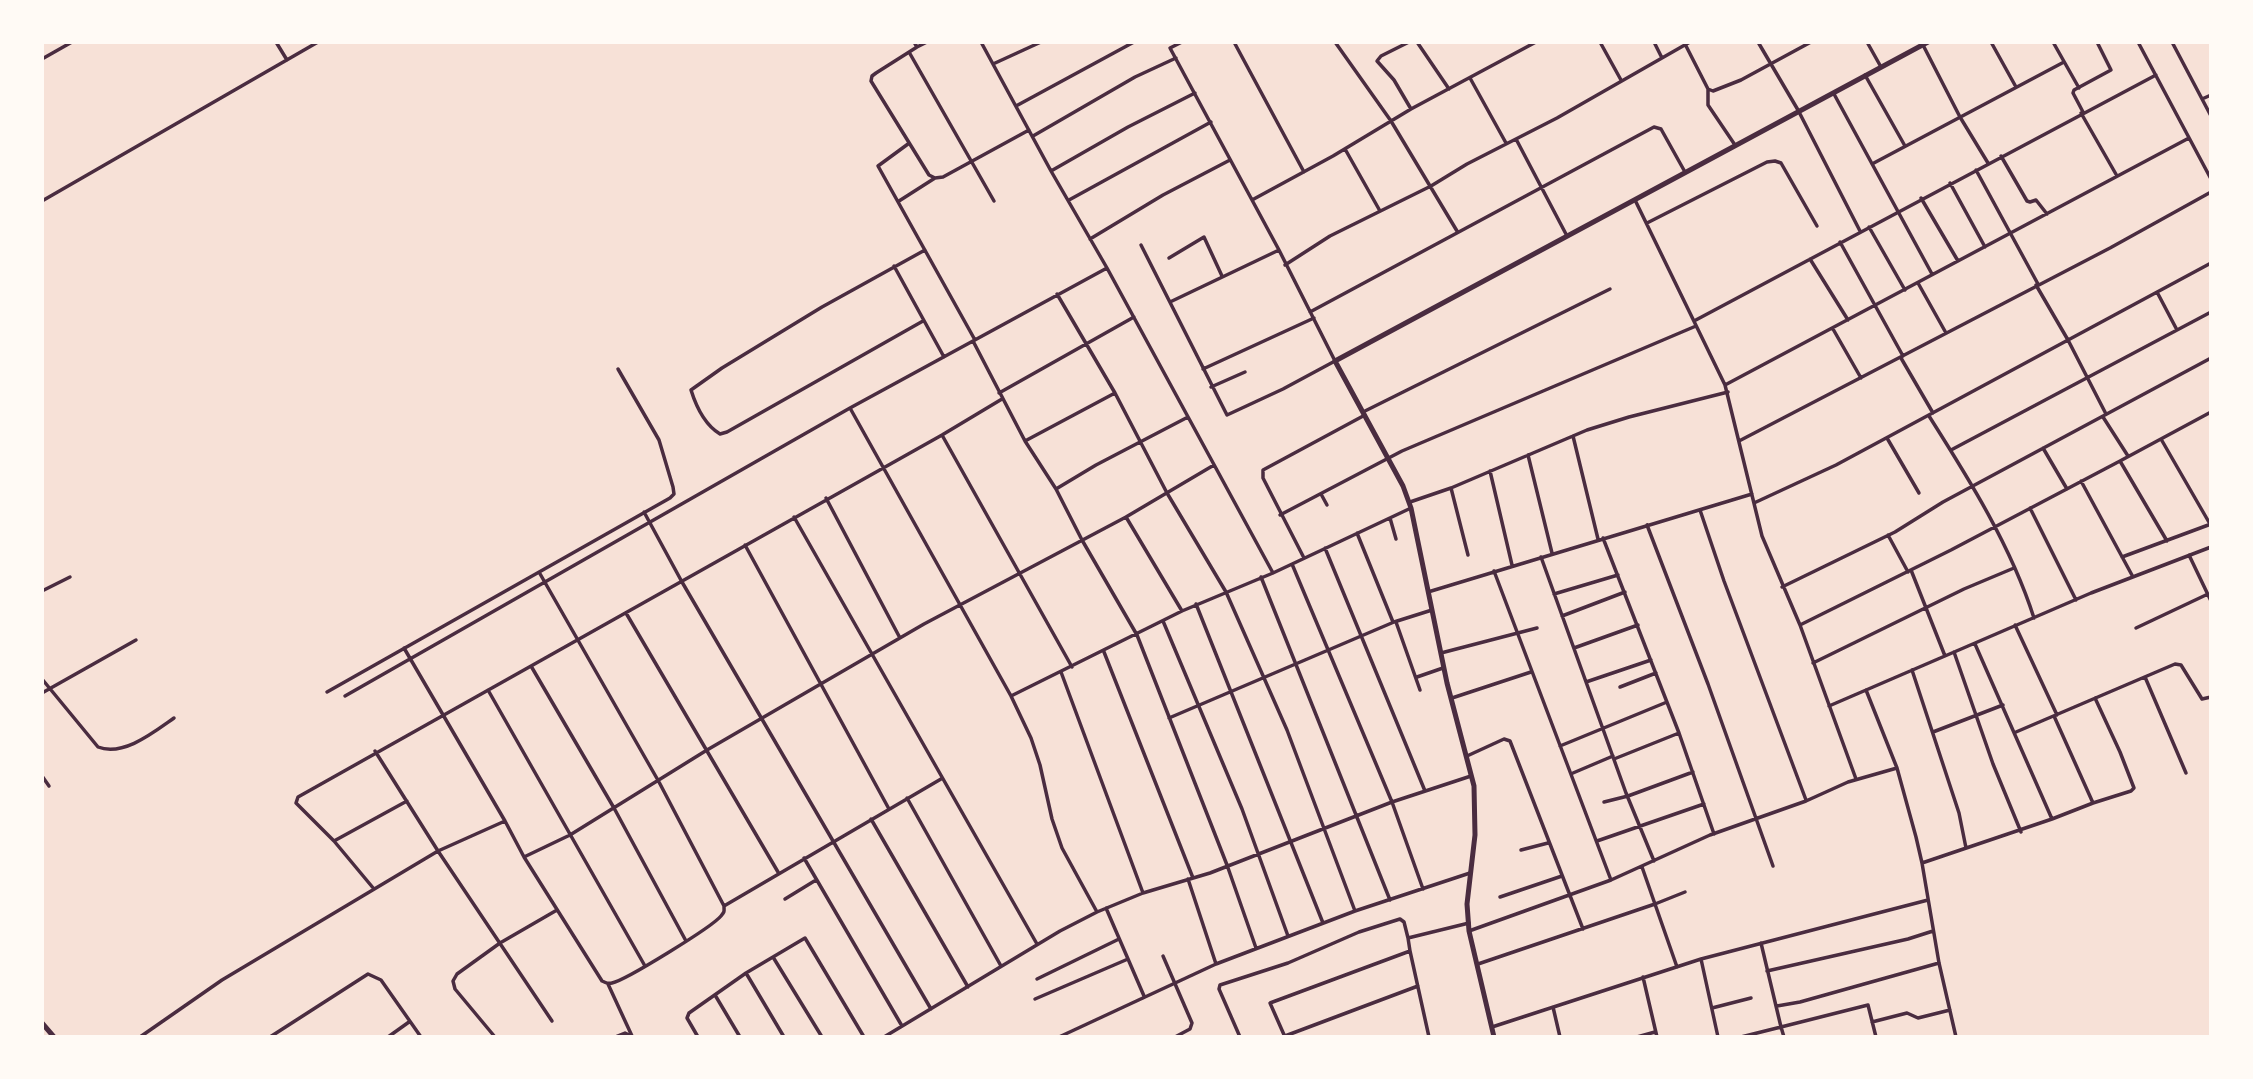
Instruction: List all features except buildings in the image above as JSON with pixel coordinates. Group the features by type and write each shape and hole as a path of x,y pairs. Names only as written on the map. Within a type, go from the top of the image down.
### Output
{"street":[{"path":"42,59 72,42"},
{"path":"276,42 287,60"},
{"path":"42,201 318,42"},
{"path":"915,42 917,47"},
{"path":"928,42 876,73 871,81 908,144 929,175 935,178"},
{"path":"981,42 1273,573"},
{"path":"992,64 1041,42"},
{"path":"1016,106 1134,42"},
{"path":"1167,42 1279,250 1411,505 1441,653 1472,776 1476,809 1467,904 1469,931 1494,1037"},
{"path":"1170,48 1182,42"},
{"path":"1234,42 1304,172"},
{"path":"1335,42 1391,121 1457,232"},
{"path":"1409,42 1381,56 1377,61 1394,80 1411,108"},
{"path":"1417,42 1449,89"},
{"path":"1252,200 1345,149 1411,108 1536,42"},
{"path":"1600,42 1621,80"},
{"path":"1654,42 1661,57"},
{"path":"1758,42 1798,110 1860,232"},
{"path":"1708,89 1719,90 1811,42"},
{"path":"1867,42 1881,67"},
{"path":"1991,42 2016,87"},
{"path":"2053,42 2079,88"},
{"path":"2097,42 2111,70 2073,93 2118,176"},
{"path":"2138,42 2211,179"},
{"path":"2172,42 2211,116"},
{"path":"1285,265 1330,236 1431,186 1466,164 1688,43 1708,89 1708,105 1735,145"},
{"path":"1141,245 1225,413 1230,415 1926,43 1960,117 1988,163"},
{"path":"909,52 994,201"},
{"path":"1033,136 1135,77 1176,58"},
{"path":"1872,164 2064,62"},
{"path":"1865,75 1905,146"},
{"path":"1280,515 1388,458 1695,324 1921,198 2155,75"},
{"path":"1471,78 1507,144"},
{"path":"1833,92 1933,275"},
{"path":"1051,171 1195,93"},
{"path":"2202,99 2211,95"},
{"path":"1069,200 1211,122"},
{"path":"1310,312 1654,127 1661,130 1685,172"},
{"path":"899,201 935,178 943,177 1029,130"},
{"path":"1725,385 2189,138"},
{"path":"1516,139 1567,236"},
{"path":"908,144 878,165 1025,441 1056,489 1137,635 1227,865 1256,948"},
{"path":"1345,149 1380,212"},
{"path":"2001,156 2027,201 2038,201 2047,214"},
{"path":"1090,239 1163,195 1230,160"},
{"path":"1647,223 1774,160 1781,163 1817,226"},
{"path":"1976,170 2012,233 2104,415 2128,456"},
{"path":"1950,183 1985,247"},
{"path":"1739,441 2211,192"},
{"path":"1921,198 1958,261"},
{"path":"1635,200 1728,392 1762,536 1800,625 1856,779"},
{"path":"1869,227 1905,290"},
{"path":"1169,258 1204,237 1222,276"},
{"path":"1840,242 1876,305 1931,415 1994,527 2034,618"},
{"path":"923,321 727,432 720,434 708,425 691,390 723,368 925,250"},
{"path":"1170,302 1279,250"},
{"path":"1810,259 1848,320"},
{"path":"1754,503 1836,465 2211,263"},
{"path":"894,266 944,357"},
{"path":"345,696 850,408 1107,268"},
{"path":"1918,283 1946,333"},
{"path":"1304,559 1280,515 1263,478 1263,470 1364,413 1610,289"},
{"path":"2157,292 2177,330"},
{"path":"1057,293 1087,342 1167,493 1226,592 1264,677 1355,911"},
{"path":"1951,450 2211,312"},
{"path":"999,393 1134,317"},
{"path":"1203,369 1314,318"},
{"path":"1833,329 1861,378"},
{"path":"1782,587 1888,535 2211,358"},
{"path":"327,692 674,494 659,440 618,369"},
{"path":"1212,387 1245,372"},
{"path":"1011,696 1196,604 1304,559 1391,518 1411,505 1490,471 1573,436 1629,417 1728,392"},
{"path":"1025,441 1115,393"},
{"path":"374,889 334,841 296,803 296,799 375,751 682,582 1002,399"},
{"path":"850,408 1011,696 1031,738 1062,848 1097,912"},
{"path":"1800,625 1910,571 2210,414"},
{"path":"1056,489 1188,417"},
{"path":"942,435 1072,667"},
{"path":"1573,436 1601,539 1638,625 1714,834"},
{"path":"1887,438 1919,493"},
{"path":"2122,557 2211,524 2161,439"},
{"path":"2043,448 2067,489"},
{"path":"1528,455 1552,553"},
{"path":"2120,461 2166,541"},
{"path":"524,858 570,835 707,750 900,638 1126,517 1214,465"},
{"path":"1490,471 1512,566"},
{"path":"2081,481 2133,577"},
{"path":"1451,488 1468,555"},
{"path":"1321,494 1327,505"},
{"path":"1428,592 1752,494"},
{"path":"826,498 900,638"},
{"path":"2030,508 2076,600"},
{"path":"1700,510 1806,801"},
{"path":"644,512 931,1009"},
{"path":"794,517 1037,944"},
{"path":"1126,517 1182,611"},
{"path":"1391,518 1396,538"},
{"path":"1647,525 1758,819 1773,866"},
{"path":"1357,533 1395,622 1420,690"},
{"path":"1888,535 1910,571 1945,656"},
{"path":"745,545 888,809"},
{"path":"1829,706 2015,625 2211,547"},
{"path":"1325,548 1425,791"},
{"path":"2189,555 2211,601"},
{"path":"1541,557 1613,757 1654,861"},
{"path":"1292,564 1392,802 1423,889"},
{"path":"1813,663 2014,568"},
{"path":"1494,571 1611,880"},
{"path":"404,648 524,858 602,981 614,983 720,918 724,906 659,782 539,572"},
{"path":"1554,594 1618,575"},
{"path":"42,591 70,577"},
{"path":"1261,577 1390,900"},
{"path":"1562,616 1625,592"},
{"path":"2136,628 2208,594"},
{"path":"1196,604 1322,923"},
{"path":"1169,718 1395,622 1432,610"},
{"path":"626,613 778,872"},
{"path":"1163,621 1258,853 1288,936"},
{"path":"1573,649 1638,625"},
{"path":"2015,625 2092,803"},
{"path":"1441,653 1537,628"},
{"path":"42,693 136,640"},
{"path":"1975,643 2052,819"},
{"path":"1104,652 1191,878 1216,964"},
{"path":"1954,652 1993,764 2021,832"},
{"path":"1586,682 1651,660"},
{"path":"2015,732 2178,664 2202,699 2211,697"},
{"path":"531,666 614,808 686,941"},
{"path":"1416,677 1445,667"},
{"path":"1912,670 1959,813 1966,848"},
{"path":"1061,672 1143,893"},
{"path":"1452,698 1531,673"},
{"path":"1620,687 1656,673"},
{"path":"2145,677 2186,773"},
{"path":"42,679 98,747 104,750 143,739 174,718"},
{"path":"488,690 645,965"},
{"path":"1866,690 1897,768 1922,863 1939,963 1956,1037"},
{"path":"1922,863 2021,832 2134,789 2095,698"},
{"path":"1560,746 1667,702"},
{"path":"1933,732 2003,705"},
{"path":"1572,773 1679,733"},
{"path":"1467,756 1504,739 1510,741 1583,929"},
{"path":"375,751 438,851 552,1021"},
{"path":"1469,931 1611,880 1714,834 1806,801 1856,779 1897,768"},
{"path":"1604,802 1693,772"},
{"path":"42,776 49,786"},
{"path":"884,1037 1037,944 1106,908 1392,802 1472,776"},
{"path":"724,906 778,872 942,779"},
{"path":"907,799 1001,967"},
{"path":"334,841 407,801"},
{"path":"1597,841 1704,804"},
{"path":"871,819 968,987"},
{"path":"140,1037 222,980 438,851 505,821"},
{"path":"1521,850 1548,843"},
{"path":"804,858 902,1026"},
{"path":"1642,867 1677,968"},
{"path":"1059,1037 1174,982 1256,948 1355,911 1470,873"},
{"path":"1500,897 1562,876"},
{"path":"785,899 816,880"},
{"path":"1478,964 1685,892"},
{"path":"1492,1027 1701,960 1928,900"},
{"path":"1106,908 1145,997"},
{"path":"495,1037 455,989 453,981 457,974 500,943 558,910"},
{"path":"1239,1037 1219,989 1220,985 1288,963 1359,932 1399,919 1404,922 1408,938 1428,1037"},
{"path":"1408,938 1469,923"},
{"path":"1768,971 1933,931"},
{"path":"698,1037 687,1015 746,973 805,938 864,1037"},
{"path":"1037,979 1119,939"},
{"path":"1761,943 1784,1037"},
{"path":"1410,951 1270,1003 1285,1037 1418,986"},
{"path":"1163,956 1192,1023 1190,1029 1175,1037"},
{"path":"773,957 822,1037"},
{"path":"1035,999 1128,959"},
{"path":"1701,960 1718,1037"},
{"path":"1777,1006 1939,963"},
{"path":"746,973 784,1037"},
{"path":"270,1037 368,974 381,980 421,1037"},
{"path":"1637,1037 1657,1034 1643,977"},
{"path":"608,984 632,1036"},
{"path":"715,995 740,1037"},
{"path":"1712,1008 1751,998"},
{"path":"1741,1037 1868,1005 1876,1037"},
{"path":"1553,1007 1560,1037"},
{"path":"1872,1022 1907,1013 1918,1018 1950,1010"},
{"path":"388,1037 410,1022"},
{"path":"42,1023 54,1037"},
{"path":"615,1037 625,1034 632,1036"}]}
